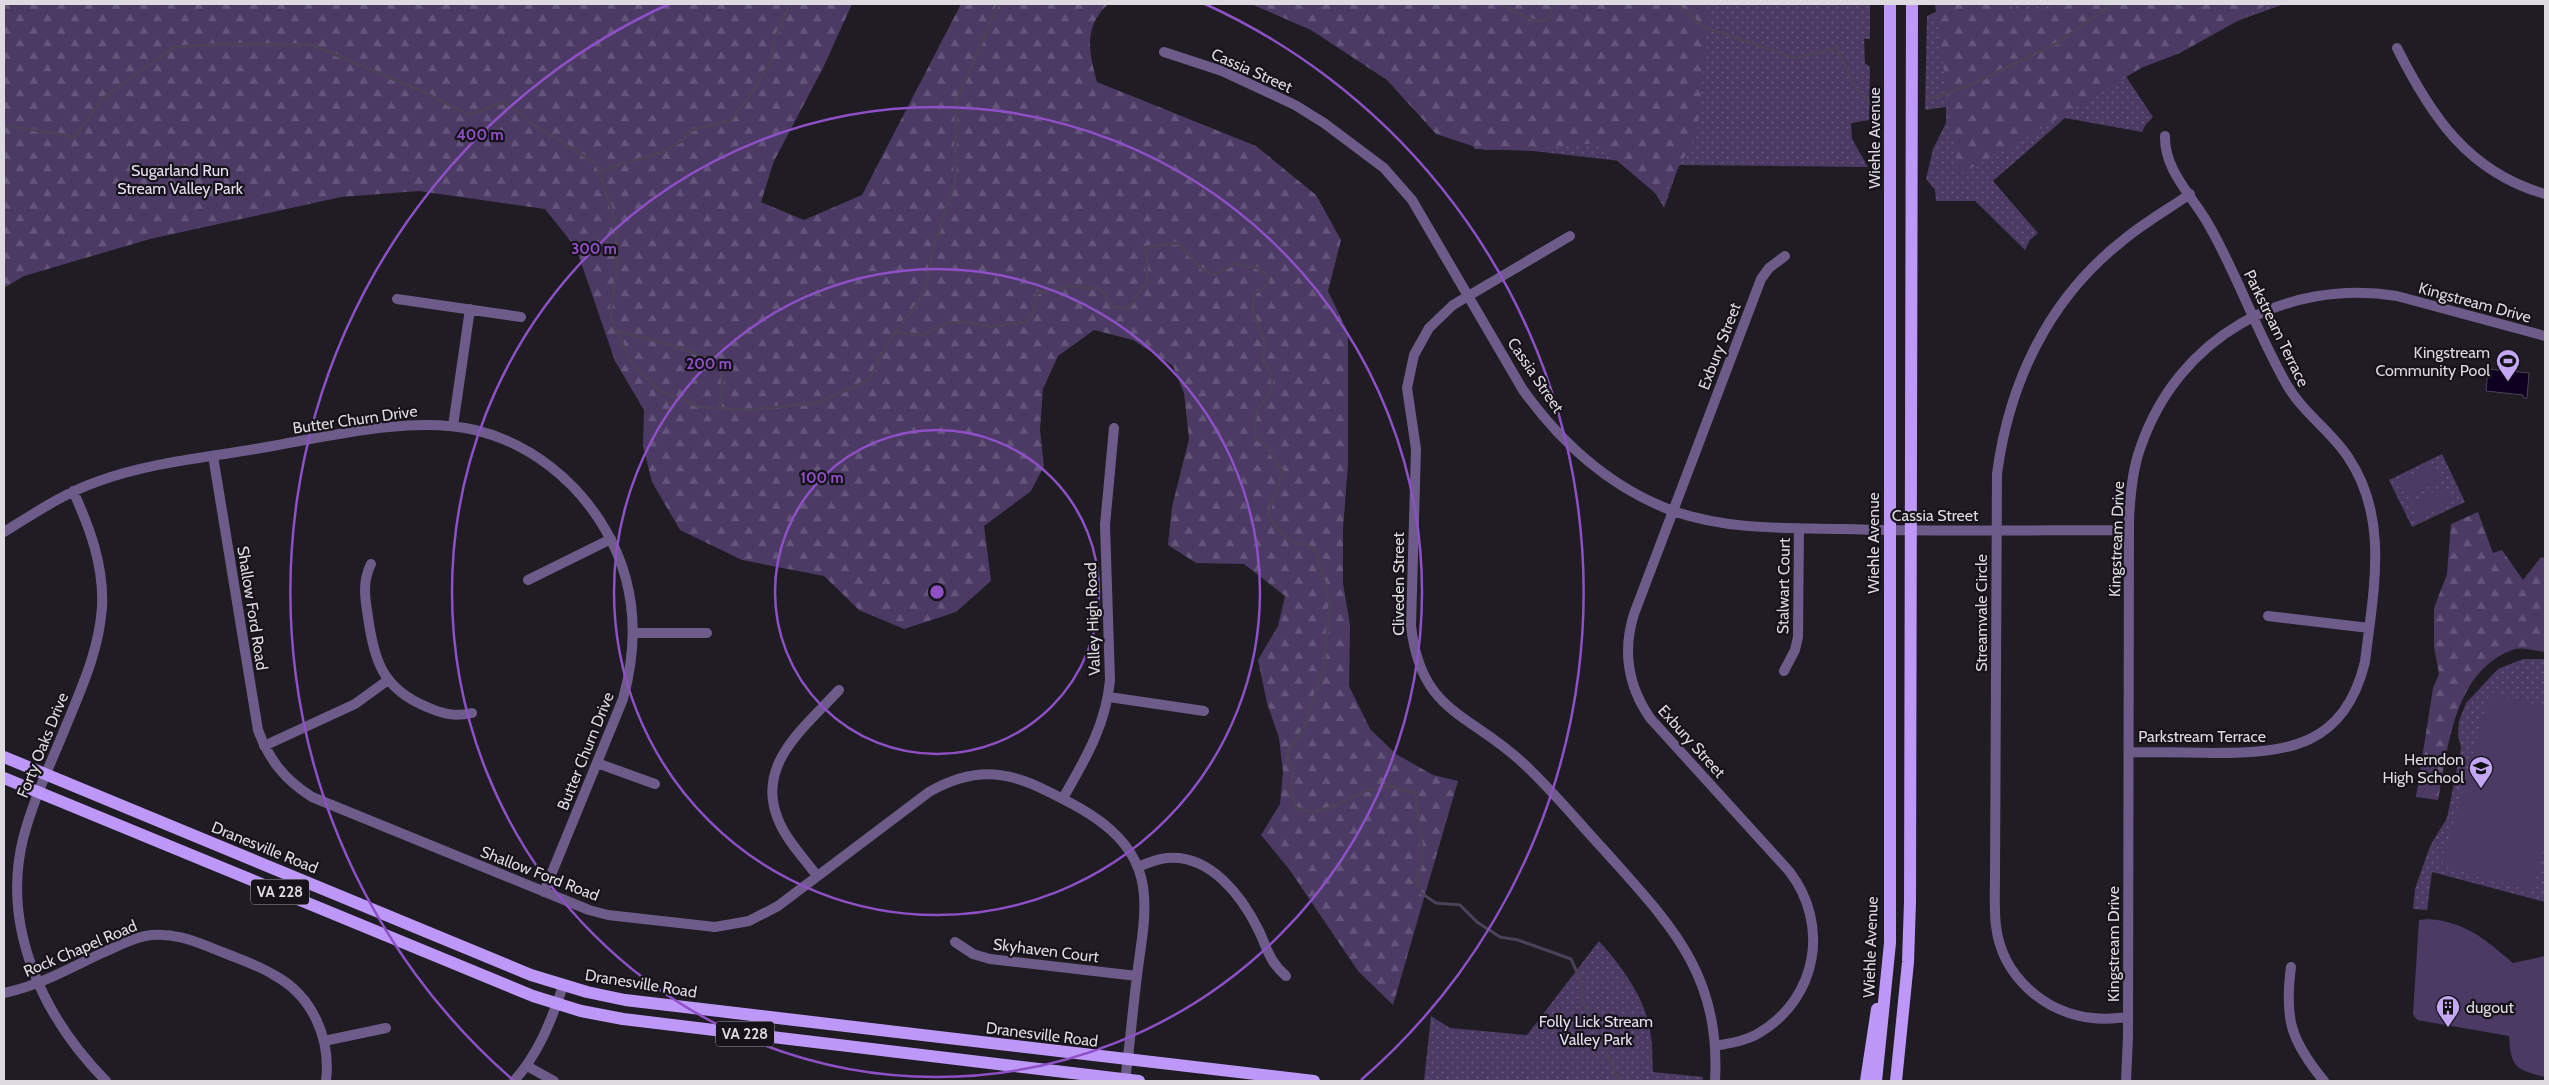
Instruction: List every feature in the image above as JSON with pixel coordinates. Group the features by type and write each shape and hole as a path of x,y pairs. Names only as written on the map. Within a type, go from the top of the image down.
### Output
{"main road":[{"name":"Wiehle Avenue","path":"1876,1081 1890,943 1890,4"},
{"path":"1896,1081 1909,936 1910,144 1912,4"},
{"name":"Dranesville Road","path":"4,757 563,986 625,1000 1128,1061 1314,1081"},
{"name":"VA 228","path":"4,778 556,1004 623,1019 1139,1081"},
{"path":"1866,1081 1871,1035 1890,943"}],"street":[{"path":"2397,48 2428,107 2458,143 2494,170 2516,183 2545,194"},
{"name":"Cassia Street","path":"1164,52 1222,71 1295,106 1324,123 1384,168 1412,200 1523,390 1554,430 1597,469 1646,499 1673,510 1726,524 1889,531 2129,530"},
{"name":"Parkstream Terrace","path":"2129,752 2255,753 2287,748 2304,742 2334,722 2355,693 2365,662 2377,555 2376,533 2367,494 2348,456 2294,397 2212,229 2167,158 2165,136"},
{"name":"Streamvale Circle","path":"2128,1017 2095,1018 2076,1015 2042,1001 2012,971 1999,943 1996,925 1995,876 1997,474 2007,416 2029,358 2044,329 2074,287 2106,254 2190,194"},
{"name":"Cliveden Street","path":"1570,236 1453,305 1429,328 1414,355 1409,372 1408,404 1416,448 1411,626 1417,659 1433,690 1444,704 1522,762 1588,833 1675,932 1697,973 1706,996 1715,1046 1714,1081"},
{"name":"Exbury Street","path":"1715,1046 1758,1034 1782,1016 1793,1004 1809,973 1814,937 1809,907 1796,880 1650,718 1634,690 1627,660 1630,628 1761,279 1769,268 1785,256"},
{"name":"Kingstream Drive","path":"2126,1081 2128,1017 2130,498 2140,447 2165,395 2197,357 2216,340 2254,316 2297,299 2324,294 2376,293 2406,298 2545,336"},
{"path":"397,299 521,317"},
{"path":"453,426 470,309"},
{"name":"Butter Churn Drive","path":"4,532 44,506 73,491 130,471 405,425 453,426 500,438 553,468 585,500 611,539 628,590 633,633 632,655 625,692 544,892"},
{"name":"Valley High Road","path":"1063,798 1095,741 1109,697 1105,525 1114,428"},
{"name":"Shallow Ford Road","path":"213,456 256,723 264,746 284,775 312,797 589,910 716,927 748,921 763,915 929,792 955,779 982,774 1002,774 1027,781 1063,798 1109,826 1121,838 1138,867 1143,884 1144,914 1125,1080"},
{"name":"Forty Oaks Drive","path":"73,491 93,537 100,568 102,606 94,656 47,775 38,792 23,841 18,891 23,939 38,983 68,1035 106,1081"},
{"name":"Stalwart Court","path":"1784,670 1796,650 1798,637 1799,528"},
{"path":"528,580 611,539"},
{"path":"371,564 365,581 364,592 374,654 388,680 402,694 441,713 452,715 472,713"},
{"path":"2268,616 2369,628"},
{"path":"633,633 707,633"},
{"path":"264,746 356,704 388,680"},
{"path":"817,876 785,833 778,819 772,787 779,758 788,744 839,690"},
{"path":"1109,697 1204,711"},
{"path":"597,763 655,784"},
{"path":"1138,867 1165,858 1177,858 1192,862 1217,875 1242,902 1260,932 1270,958 1286,976"},
{"name":"Rock Chapel Road","path":"4,993 38,983 130,940 153,935 176,936 258,967 288,984 311,1010 324,1041 327,1056 326,1081"},
{"name":"Skyhaven Court","path":"955,942 973,954 990,959 1137,976"},
{"path":"2290,967 2288,1005 2294,1037 2300,1051 2324,1081"},
{"path":"514,1081 537,1052 563,986"},
{"path":"324,1041 386,1028"},
{"path":"526,1066 554,1081"}],"green space":[{"name":"Sugarland Run Stream Valley Park","path":"4,4 852,4 823,68 774,161 761,202 804,220 862,195 961,4 1108,4 1100,13 1091,31 1090,50 1097,82 1256,146 1316,195 1341,240 1328,291 1348,333 1348,465 1343,529 1343,583 1350,625 1349,686 1370,729 1396,754 1433,775 1458,781 1393,1005 1358,971 1289,869 1261,835 1280,804 1283,772 1279,738 1267,703 1258,660 1278,626 1285,596 1244,564 1196,563 1168,545 1172,507 1189,439 1184,393 1173,366 1133,340 1094,330 1058,356 1043,389 1040,430 1044,466 1031,491 984,526 991,581 956,612 904,629 859,610 824,576 742,560 680,530 652,482 643,446 644,410 615,361 576,248 545,209 419,191 341,197 150,239 24,276 4,288"},
{"path":"1251,4 1709,4 1697,135 1661,198 1596,143 1543,148 1485,150 1436,134 1387,80 1311,30"},
{"path":"1274,4 1870,4 1870,39 1864,39 1865,63 1870,67 1869,120 1851,123 1852,139 1868,167 1679,165 1664,208 1638,163 1533,151 1475,149 1395,47"},
{"path":"1935,4 2011,4 2013,13 2076,4 2268,4 2180,53 2141,68 2007,149 1958,175"},
{"path":"1944,4 2284,4 2215,29 2113,57 2153,117 2146,124 2142,132 2065,118 1993,181 2038,233 2030,240 2025,250 1975,201 1936,201 1935,190 1926,179 1933,149 1946,123 1946,107 1925,110 1927,16 1944,8"},
{"path":"2442,454 2465,502 2412,527 2389,480"},
{"path":"2434,464 2441,481 2407,497 2399,481"},
{"path":"2444,487 2452,503 2417,519 2410,503"},
{"path":"2478,512 2493,553 2502,550 2523,580 2541,557 2545,558 2545,652 2515,649 2495,659 2479,674 2466,692 2457,712 2438,800 2416,797 2433,688 2439,674 2434,647 2434,608 2447,574 2451,524"},
{"path":"2523,659 2545,659 2545,902 2432,872 2427,910 2413,909 2415,889 2430,846 2447,818 2461,748 2458,735 2459,721 2466,703 2498,669"},
{"path":"2490,692 2545,708 2545,844 2532,891 2442,866"},
{"path":"2429,919 2465,928 2494,947 2513,963 2545,956 2545,1077 2527,1072 2516,1066 2511,1055 2509,1036 2417,1020 2413,1014 2419,920"},
{"name":"Folly Lick Stream Valley Park","path":"1599,941 1625,973 1645,1010 1652,1041 1653,1072 1703,1077 1702,1081 1424,1081 1431,1016 1450,1028 1527,1035"}],"shaded area":[{"name":"Kingstream Community Pool","path":"2488,369 2529,373 2527,398 2523,398 2523,395 2486,391"}],"waterway":[{"path":"599,171 660,153 682,141 692,130 731,120 749,97 771,61 775,38 790,4"},
{"path":"4,125 75,137 103,98 174,47 226,44 312,45 424,92 469,115 504,102 536,126 597,164 616,224 617,268 610,316 631,363 660,391 700,407 748,410 816,403 870,380 881,354 895,332 919,302 927,280 933,249 955,182 956,103 998,4"},
{"path":"1499,4 1537,22 1548,19 1554,4"},
{"path":"1680,4 1681,8 1703,27 1796,58 1837,48 1856,88 1871,104"},
{"path":"1929,99 1971,85 2059,42 2112,4"},
{"path":"895,332 922,335 947,323 968,322 991,327 1027,322 1033,314 1037,293 1069,286 1101,289 1113,307 1129,308 1147,281 1146,247 1178,243 1202,269 1214,275 1234,264 1258,268 1269,277 1267,286 1255,293 1253,300 1253,311 1264,342 1263,359 1270,371 1272,380 1270,391 1256,414 1255,437 1268,449 1283,472 1268,514 1275,526 1289,540 1308,545 1316,552 1330,604 1324,667 1304,729 1288,751 1287,761 1293,770 1291,791 1296,808 1312,812 1330,808 1365,791 1390,786 1415,793 1423,859 1416,880 1421,893 1436,903 1460,905 1477,922 1500,937 1518,940 1571,959 1582,983 1583,1002 1619,1081"},
{"path":"618,332 672,346 712,362 720,369 722,377 720,408"}],"place":[{"name":"Kingstream Community Pool","path":"2508,382"},
{"name":"Herndon High School","path":"2481,789"},
{"name":"dugout","path":"2448,1028"}]}
